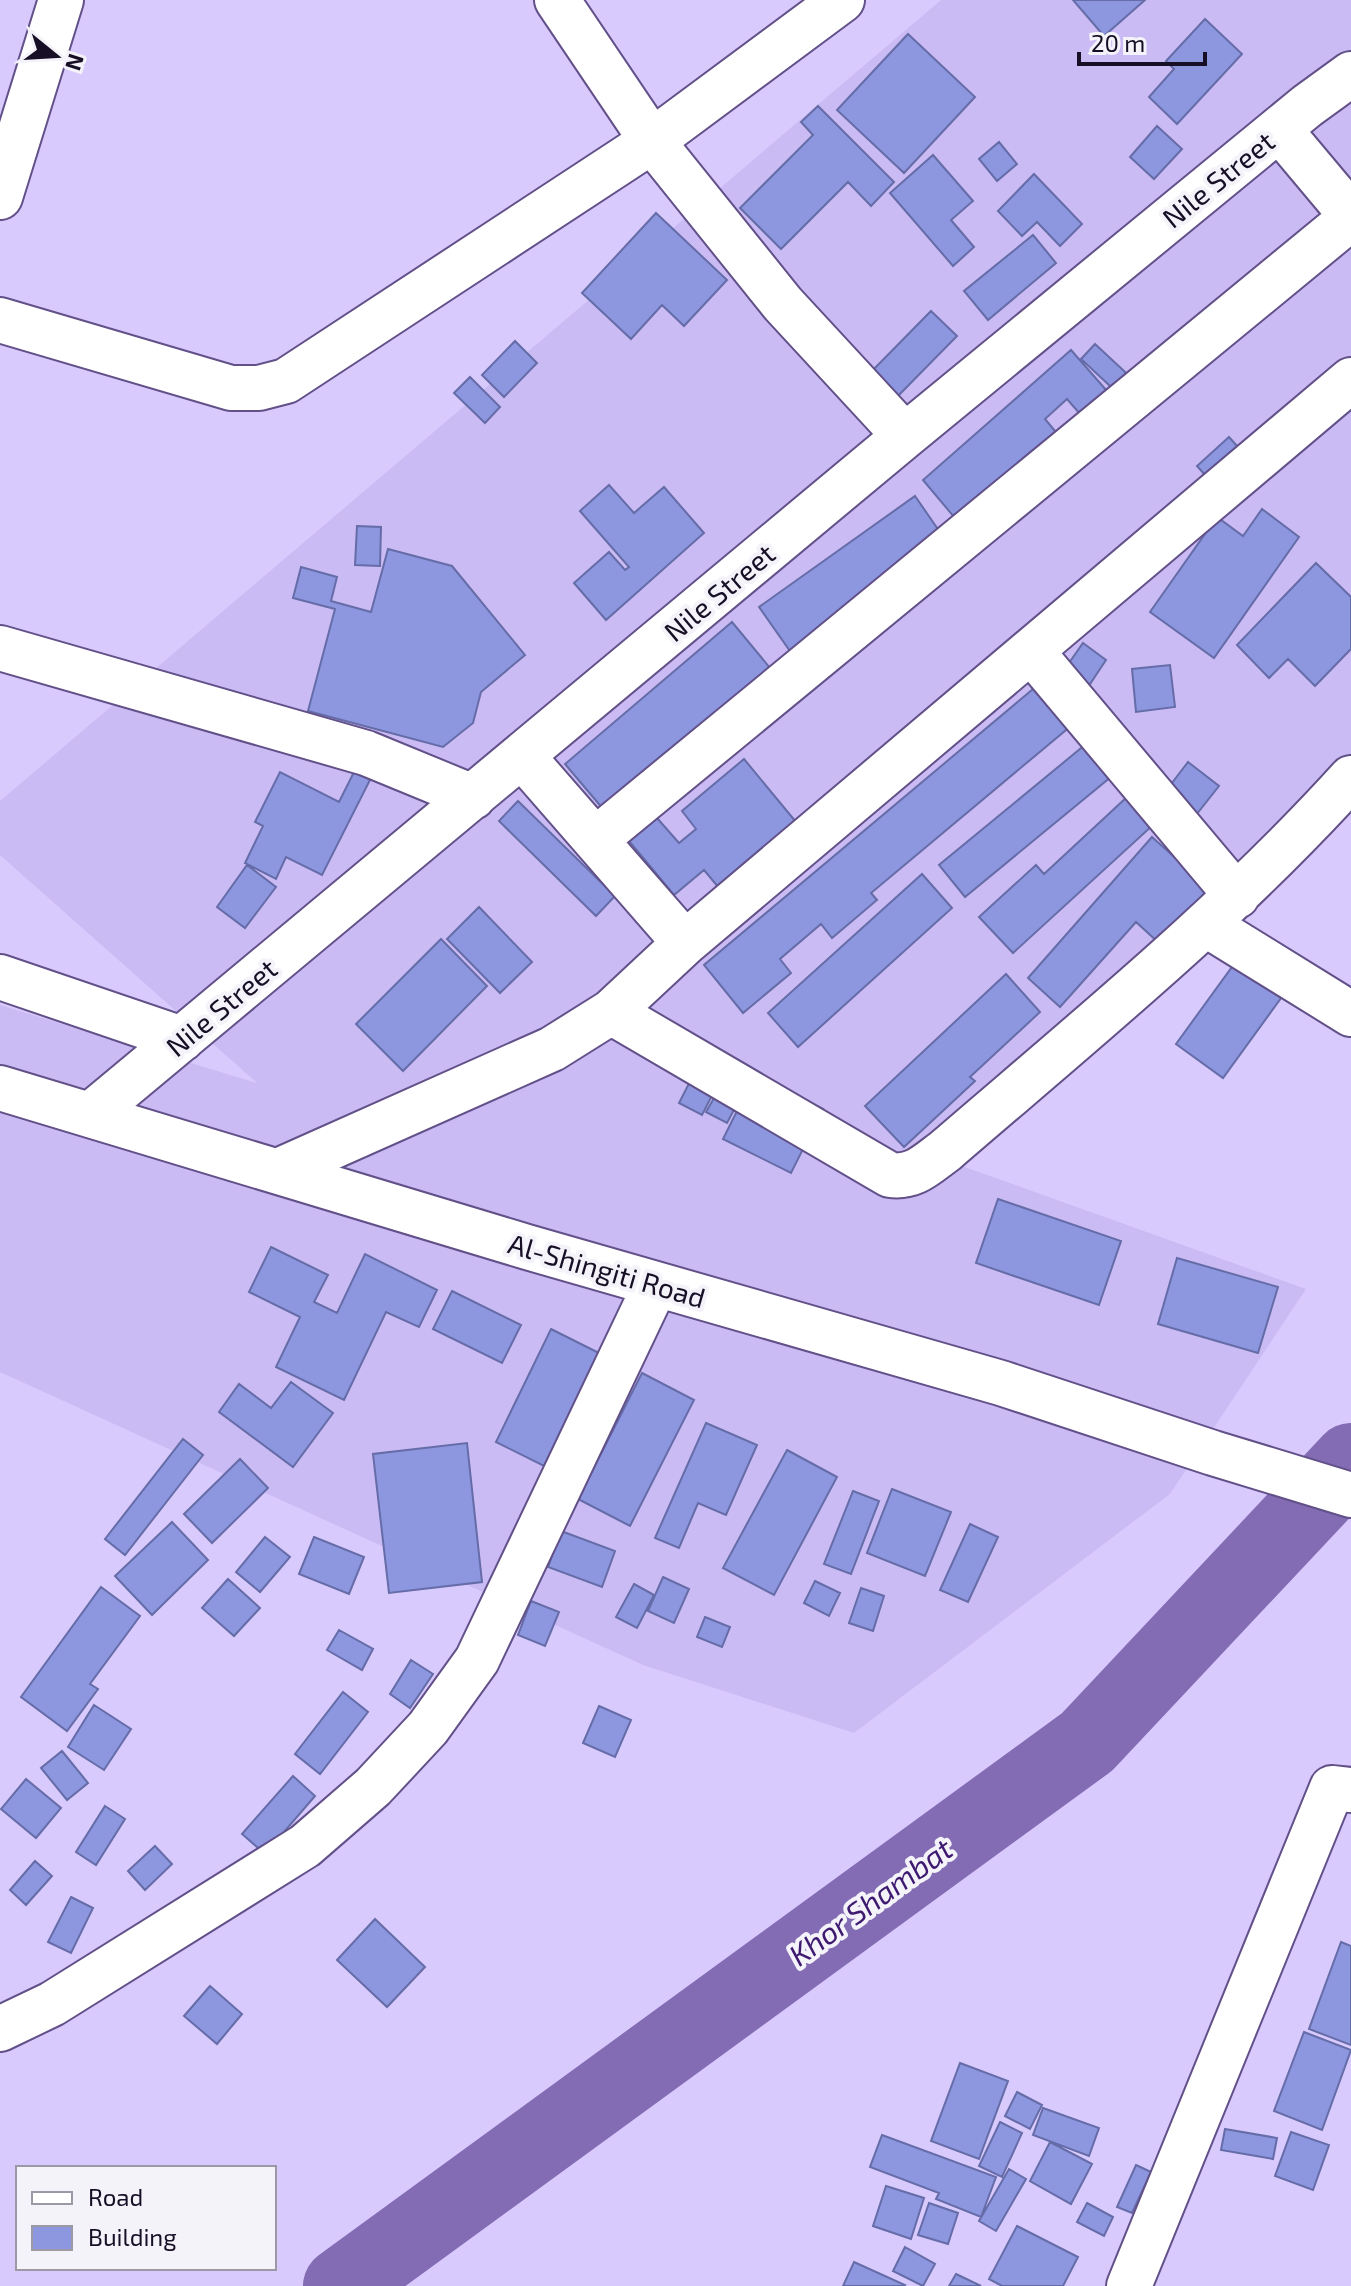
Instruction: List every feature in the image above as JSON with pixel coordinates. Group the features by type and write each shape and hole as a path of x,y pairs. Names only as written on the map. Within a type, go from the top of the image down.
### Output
{"street":[{"path":"1,192 61,0"},
{"path":"557,0 652,141 783,304 905,436"},
{"path":"0,320 231,388 259,388 286,381 652,141 842,0"},
{"name":"Nile Street","path":"90,1115 905,436 1279,129 1351,74"},
{"path":"595,840 1351,217 1279,129"},
{"path":"278,1171 552,1049 611,1012 685,943 1351,380"},
{"path":"0,648 366,753 473,797"},
{"path":"1031,651 1222,911 1351,1014"},
{"path":"522,756 685,943"},
{"path":"611,1012 890,1175 904,1177 918,1172 945,1151 1222,911 1351,778"},
{"path":"0,977 182,1039"},
{"name":"Al-Shingiti Road","path":"6,1097 90,1115 1001,1383 1351,1495"},
{"path":"9,2012 52,2004 305,1846 373,1787 428,1728 477,1660 656,1284"},
{"path":"1129,2286 1332,1788 1351,1790"}],"shaded area":[{"path":"941,0 1351,0 1351,791 934,1156 1306,1289 1170,1494 854,1733 643,1665 0,1372 0,1005 257,1083 0,855 0,801"}],"building":[{"path":"1073,0 1145,0 1104,36"},
{"path":"1205,19 1242,54 1177,124 1149,97 1174,69 1166,61"},
{"path":"908,34 975,97 904,173 837,110"},
{"path":"818,106 894,182 871,206 848,182 781,249 740,208 813,135 801,122"},
{"path":"1157,126 1182,149 1154,179 1130,157"},
{"path":"999,142 1017,164 997,181 979,159"},
{"path":"933,155 973,201 951,220 974,247 953,266 890,193"},
{"path":"1034,174 1082,224 1060,246 1037,222 1022,236 998,211"},
{"path":"656,213 727,280 684,326 662,305 631,339 582,293"},
{"path":"1033,235 1056,263 988,320 964,291"},
{"path":"931,311 957,336 894,400 869,374"},
{"path":"515,341 537,363 504,397 482,375"},
{"path":"1095,344 1138,384 1124,399 1081,359"},
{"path":"1071,350 1114,399 1087,422 1067,399 1045,419 1065,443 965,530 923,480"},
{"path":"470,377 500,407 485,423 454,393"},
{"path":"1229,437 1246,456 1214,485 1197,466"},
{"path":"609,485 634,513 664,487 704,533 606,620 574,583 609,552 625,570 629,567 580,511"},
{"path":"915,496 953,551 797,661 759,607"},
{"path":"1262,509 1299,537 1214,658 1150,612 1217,517 1243,536"},
{"path":"357,526 381,527 380,566 355,565"},
{"path":"388,549 452,566 525,655 481,692 473,723 443,747 308,711 335,609 293,598 301,567 337,577 331,601 371,612"},
{"path":"1316,563 1351,597 1351,649 1315,686 1288,659 1269,678 1237,645"},
{"path":"732,622 780,680 609,816 565,764"},
{"path":"1083,643 1106,660 1086,690 1062,673"},
{"path":"1170,665 1175,707 1136,712 1132,669"},
{"path":"1039,684 1072,725 871,893 877,900 832,938 821,924 780,959 791,973 743,1013 704,965"},
{"path":"1086,744 1112,776 965,897 939,865"},
{"path":"744,759 796,822 719,888 704,870 674,895 629,841 657,818 679,843 696,829 682,811"},
{"path":"1188,762 1219,786 1192,820 1162,796"},
{"path":"357,766 373,774 322,875 286,857 276,879 245,863 263,826 255,822 280,772 339,802"},
{"path":"1127,797 1153,825 1013,953 979,917 1036,865 1044,874"},
{"path":"518,801 615,896 596,916 499,821"},
{"path":"1152,837 1209,888 1160,944 1136,922 1060,1007 1028,978"},
{"path":"247,865 276,887 245,928 217,907"},
{"path":"922,874 952,908 798,1047 768,1013"},
{"path":"479,907 532,962 500,993 447,939"},
{"path":"1253,938 1300,972 1223,1078 1176,1044"},
{"path":"441,939 487,986 403,1071 356,1024"},
{"path":"1006,974 1040,1012 970,1077 975,1081 904,1147 865,1106"},
{"path":"706,1050 823,1109 791,1173 723,1139 748,1089 722,1076 702,1115 679,1103"},
{"path":"722,1084 742,1095 727,1123 706,1112"},
{"path":"998,1199 1121,1241 1099,1305 976,1263"},
{"path":"271,1247 328,1275 314,1302 337,1313 365,1254 437,1290 419,1327 386,1312 344,1400 276,1367 300,1317 249,1292"},
{"path":"1177,1258 1278,1287 1258,1353 1158,1324"},
{"path":"452,1291 521,1325 502,1363 433,1329"},
{"path":"551,1329 599,1353 544,1466 496,1442"},
{"path":"642,1373 694,1400 630,1526 578,1499"},
{"path":"291,1382 333,1413 293,1467 219,1412 239,1384 271,1408"},
{"path":"706,1423 757,1445 726,1515 698,1503 679,1548 655,1538"},
{"path":"183,1439 203,1455 125,1555 105,1539"},
{"path":"467,1443 482,1582 389,1593 373,1454"},
{"path":"787,1450 837,1477 774,1595 723,1568"},
{"path":"240,1459 268,1488 212,1543 184,1514"},
{"path":"892,1489 951,1512 925,1576 867,1553"},
{"path":"853,1491 879,1501 851,1574 824,1564"},
{"path":"172,1522 208,1560 152,1615 115,1576"},
{"path":"970,1524 998,1537 968,1602 940,1590"},
{"path":"561,1531 615,1551 602,1587 548,1567"},
{"path":"265,1537 290,1557 260,1592 236,1572"},
{"path":"314,1537 364,1557 349,1594 299,1574"},
{"path":"663,1577 689,1589 674,1623 648,1611"},
{"path":"228,1579 260,1608 234,1636 202,1608"},
{"path":"815,1581 840,1593 829,1616 804,1603"},
{"path":"634,1584 654,1595 637,1628 616,1617"},
{"path":"101,1587 140,1616 90,1684 98,1689 67,1731 21,1697"},
{"path":"861,1588 884,1596 873,1631 849,1623"},
{"path":"531,1601 559,1612 545,1646 518,1635"},
{"path":"705,1617 730,1627 722,1647 697,1637"},
{"path":"339,1630 373,1649 362,1670 327,1650"},
{"path":"411,1660 433,1674 410,1708 390,1694"},
{"path":"343,1692 368,1712 320,1774 295,1754"},
{"path":"94,1705 131,1729 104,1770 68,1747"},
{"path":"599,1706 631,1720 615,1757 583,1743"},
{"path":"62,1751 88,1783 67,1800 41,1768"},
{"path":"293,1776 315,1796 265,1854 242,1834"},
{"path":"26,1779 61,1808 36,1838 1,1809"},
{"path":"105,1806 125,1819 96,1865 76,1852"},
{"path":"155,1846 172,1864 145,1890 128,1871"},
{"path":"35,1861 52,1876 26,1905 10,1890"},
{"path":"71,1897 93,1908 71,1953 48,1942"},
{"path":"375,1919 425,1967 387,2007 337,1960"},
{"path":"1341,1942 1351,1946 1351,2045 1309,2029"},
{"path":"210,1986 242,2014 217,2044 184,2016"},
{"path":"1304,2032 1351,2050 1322,2130 1274,2111"},
{"path":"960,2063 1008,2081 979,2159 931,2141"},
{"path":"1017,2092 1042,2105 1030,2129 1005,2116"},
{"path":"1043,2108 1099,2128 1089,2156 1033,2135"},
{"path":"1000,2122 1022,2133 1002,2177 979,2166"},
{"path":"1225,2129 1277,2138 1273,2159 1221,2150"},
{"path":"1291,2132 1329,2145 1313,2190 1275,2176"},
{"path":"882,2135 996,2177 981,2217 936,2199 939,2193 870,2167"},
{"path":"1050,2142 1092,2164 1071,2204 1030,2181"},
{"path":"1136,2165 1151,2172 1132,2213 1117,2207"},
{"path":"1009,2169 1026,2179 996,2231 979,2221"},
{"path":"886,2186 924,2198 911,2239 873,2226"},
{"path":"929,2203 958,2213 948,2244 918,2235"},
{"path":"1087,2203 1113,2217 1104,2236 1077,2222"},
{"path":"1017,2226 1078,2257 1063,2286 1002,2286 989,2279"},
{"path":"905,2247 935,2264 923,2286 893,2271"},
{"path":"854,2262 905,2285 843,2286"},
{"path":"956,2274 981,2286 949,2286"}],"waterway":[{"name":"Khor Shambat","path":"341,2286 1087,1742 1351,1461"}]}
